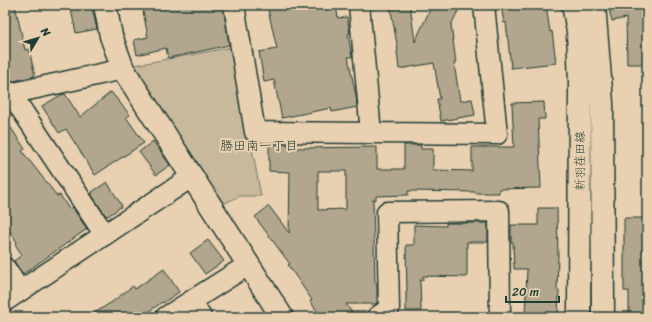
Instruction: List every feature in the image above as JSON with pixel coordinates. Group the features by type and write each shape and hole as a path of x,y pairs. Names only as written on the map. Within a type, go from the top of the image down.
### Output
{"street":[{"path":"105,5 111,36 123,69 282,317"},
{"path":"234,5 255,132 497,134 484,5"},
{"path":"359,5 371,133"},
{"name":"新羽荏田線","path":"573,5 578,31 580,83 579,317"},
{"name":"新羽荏田線","path":"594,5 602,103 603,317"},
{"path":"105,235 8,94 123,69"},
{"path":"5,268 13,296 193,176"},
{"path":"377,317 390,309 387,212 499,211 500,317"},
{"path":"166,317 196,309 248,265"}],"shaded area":[{"path":"233,47 261,196 240,196 221,205 135,65"}],"building":[{"path":"5,5 15,5 25,50 29,49 35,76 5,83"},
{"path":"70,5 91,5 97,29 76,33"},
{"path":"170,5 223,5 229,45 168,58 166,48 137,55 134,40 148,37 143,11"},
{"path":"267,5 336,5 338,18 347,17 352,57 348,57 357,107 332,112 331,108 282,118 274,80 264,82 259,52 277,49"},
{"path":"390,5 410,5 415,42 432,5 461,5 451,25 456,63 454,63 460,101 472,99 475,115 441,121 437,99 440,99 434,63 399,69 398,50"},
{"path":"501,5 546,5 550,32 552,31 556,63 511,68 506,22 504,23"},
{"path":"608,5 647,5 647,64 627,64 626,18 612,21"},
{"path":"111,92 130,115 126,117 144,143 95,175 66,129 59,133 42,106 65,94 80,117"},
{"path":"544,102 545,119 538,119 541,188 499,189 499,193 408,191 408,195 376,196 376,200 373,199 375,283 377,283 377,303 346,304 355,317 321,317 310,301 312,300 288,265 290,264 255,217 269,206 289,233 290,172 269,171 269,144 293,145 293,148 377,147 377,169 404,169 404,145 421,145 421,149 433,149 433,170 472,171 472,147 514,147 512,103","holes":["318,171 346,171 346,209 318,210"]},
{"path":"5,119 25,149 22,151 57,196 60,195 69,209 72,207 87,229 23,274 14,261 22,255 15,244 17,242 5,224"},
{"path":"153,141 170,165 156,175 139,152"},
{"path":"107,182 122,206 106,216 91,194"},
{"path":"538,208 557,208 557,290 559,290 558,317 525,317 527,269 514,269 511,225 538,225"},
{"path":"624,218 645,218 644,317 629,317 629,291 624,291"},
{"path":"446,223 488,223 488,242 467,242 467,277 423,276 423,280 420,280 421,311 406,311 406,245 414,245 414,225 446,226"},
{"path":"208,240 224,261 205,274 190,253"},
{"path":"164,269 179,292 163,303 162,302 142,317 88,317 112,302 133,286 135,289"}],"district":[{"name":"勝田南一丁目","path":"259,145"}]}
